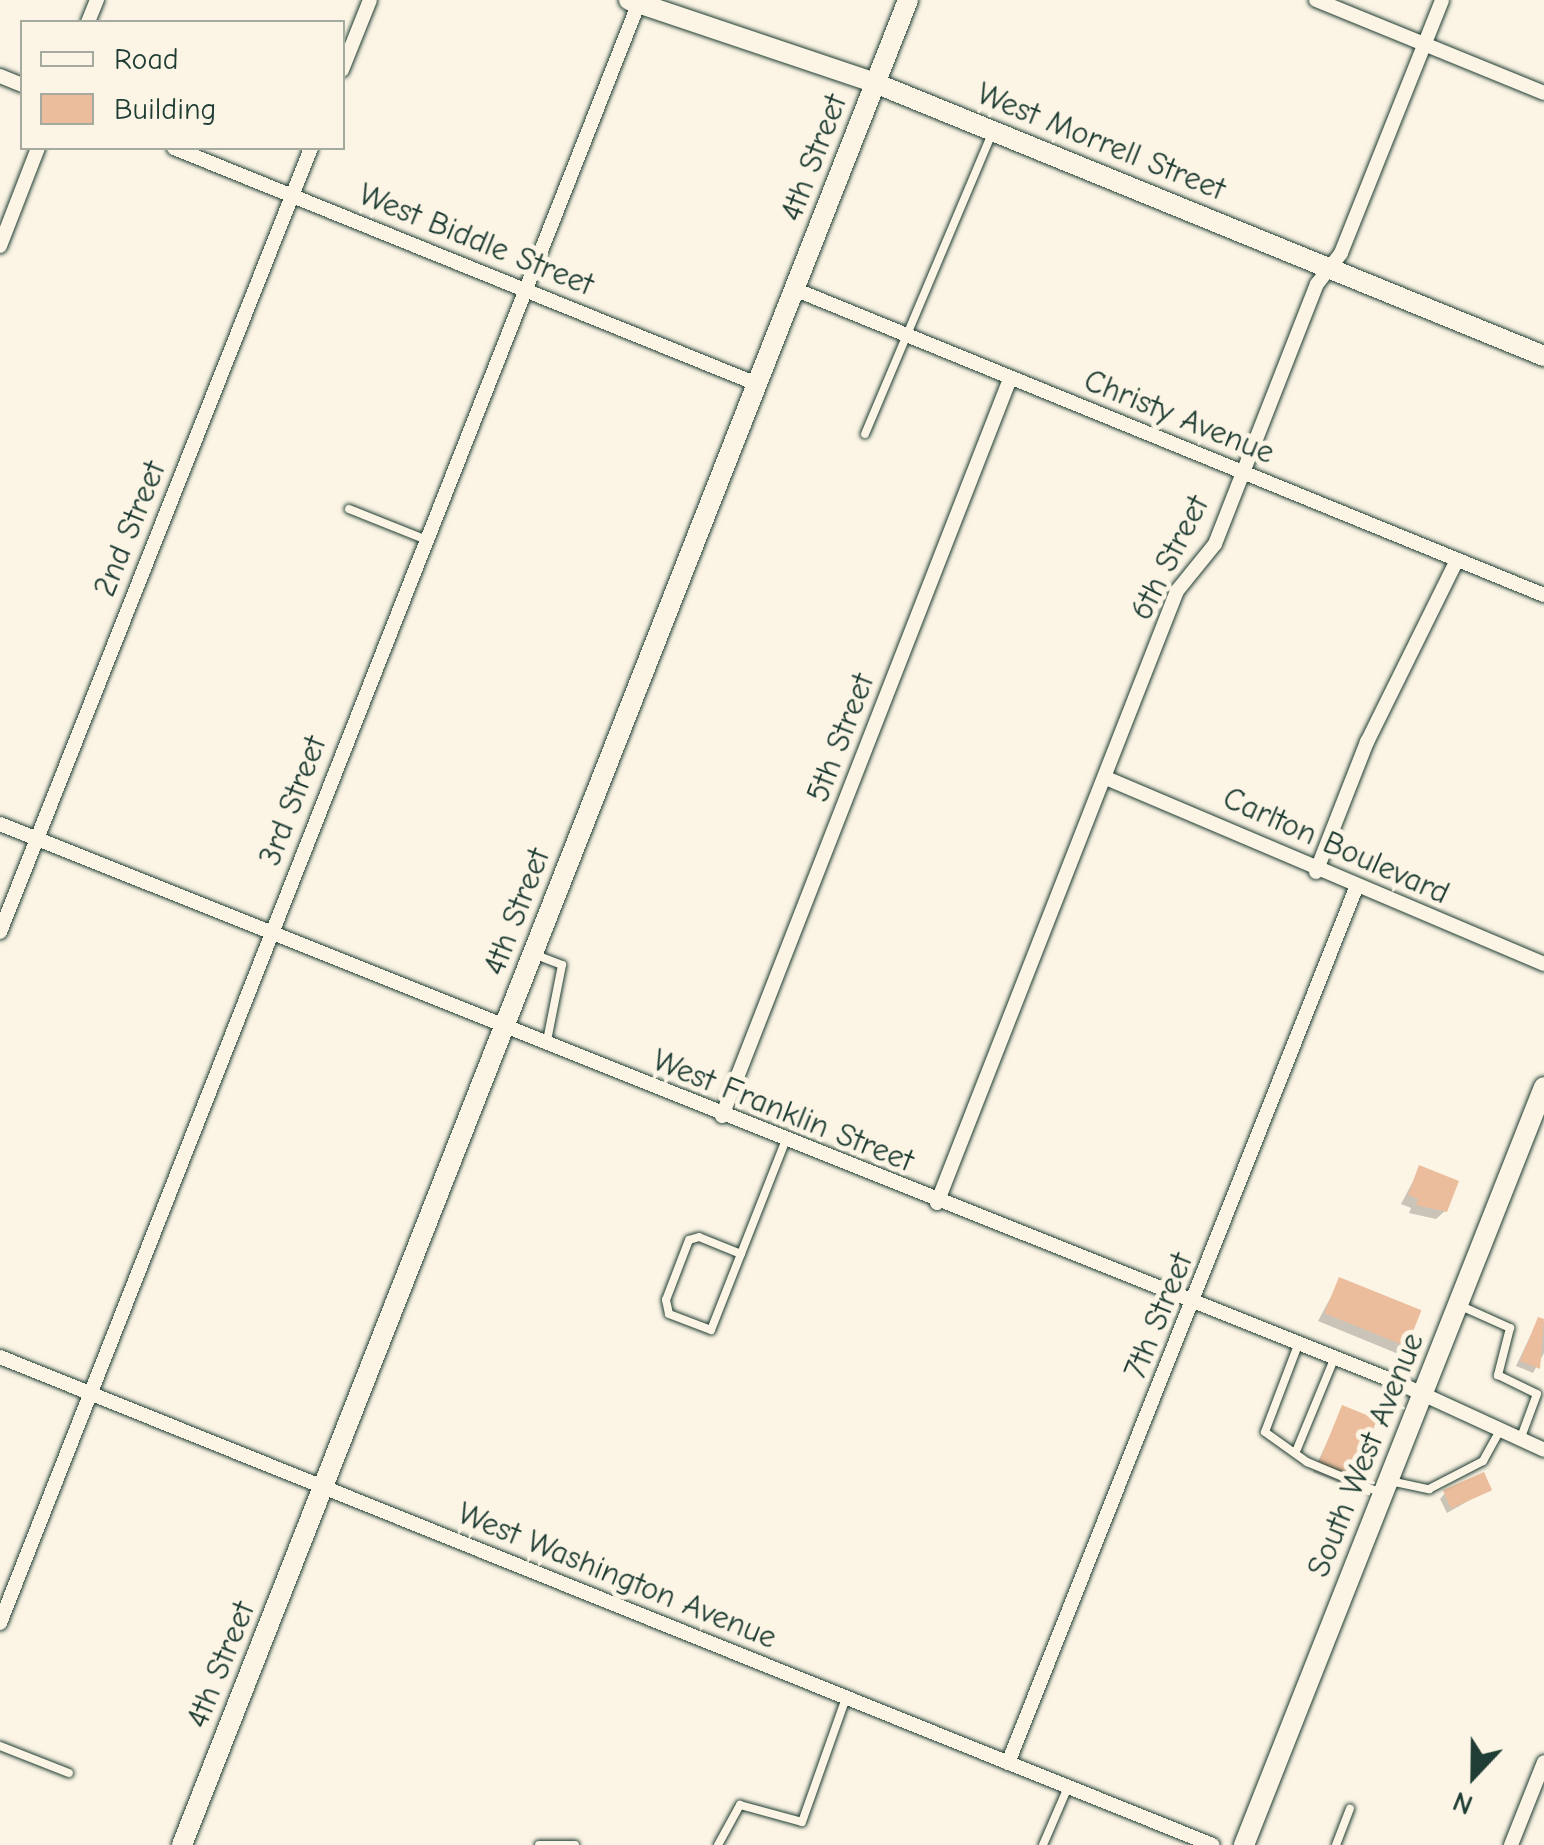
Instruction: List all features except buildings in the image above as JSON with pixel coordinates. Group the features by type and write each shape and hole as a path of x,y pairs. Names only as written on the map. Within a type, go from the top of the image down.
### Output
{"street":[{"path":"345,62 370,0"},
{"name":"4th Street","path":"182,1845 908,0"},
{"path":"1316,0 1544,93"},
{"name":"6th Street","path":"936,1203 1177,591 1215,544 1317,284 1330,268 1442,0"},
{"name":"West Morrell Street","path":"636,1 875,84 993,130 1544,356"},
{"name":"3rd Street","path":"0,1622 636,1"},
{"path":"0,246 37,150"},
{"name":"West Biddle Street","path":"179,150 757,384"},
{"name":"2nd Street","path":"0,932 310,150"},
{"name":"Christy Avenue","path":"794,290 1544,595"},
{"name":"5th Street","path":"722,1116 1010,379"},
{"path":"1316,872 1367,742 1458,560"},
{"name":"Carlton Boulevard","path":"1106,778 1316,872 1544,964"},
{"name":"West Franklin Street","path":"0,824 936,1203 1335,1357 1544,1450"},
{"name":"7th Street","path":"1008,1763 1194,1304 1356,888"},
{"name":"South West Avenue","path":"1244,1845 1544,1087"},
{"name":"West Washington Avenue","path":"0,1357 1213,1845"},
{"path":"1511,1845 1544,1762"}],"lane":[{"path":"865,434 993,130"},
{"path":"349,509 424,539"},
{"path":"533,954 562,965 545,1045"},
{"path":"741,1254 698,1237 689,1240 666,1300 669,1314 711,1330 741,1254 784,1142"},
{"path":"1460,1305 1510,1328 1498,1374 1536,1394 1520,1440"},
{"path":"1298,1345 1264,1426 1298,1450 1306,1462 1383,1486 1428,1489 1483,1460 1499,1432"},
{"path":"1298,1450 1335,1357"},
{"path":"718,1845 740,1805 802,1822 846,1698"},
{"path":"0,1746 69,1774"},
{"path":"1043,1845 1068,1787"},
{"path":"1336,1845 1350,1809"},
{"path":"539,1845 575,1845"}]}
